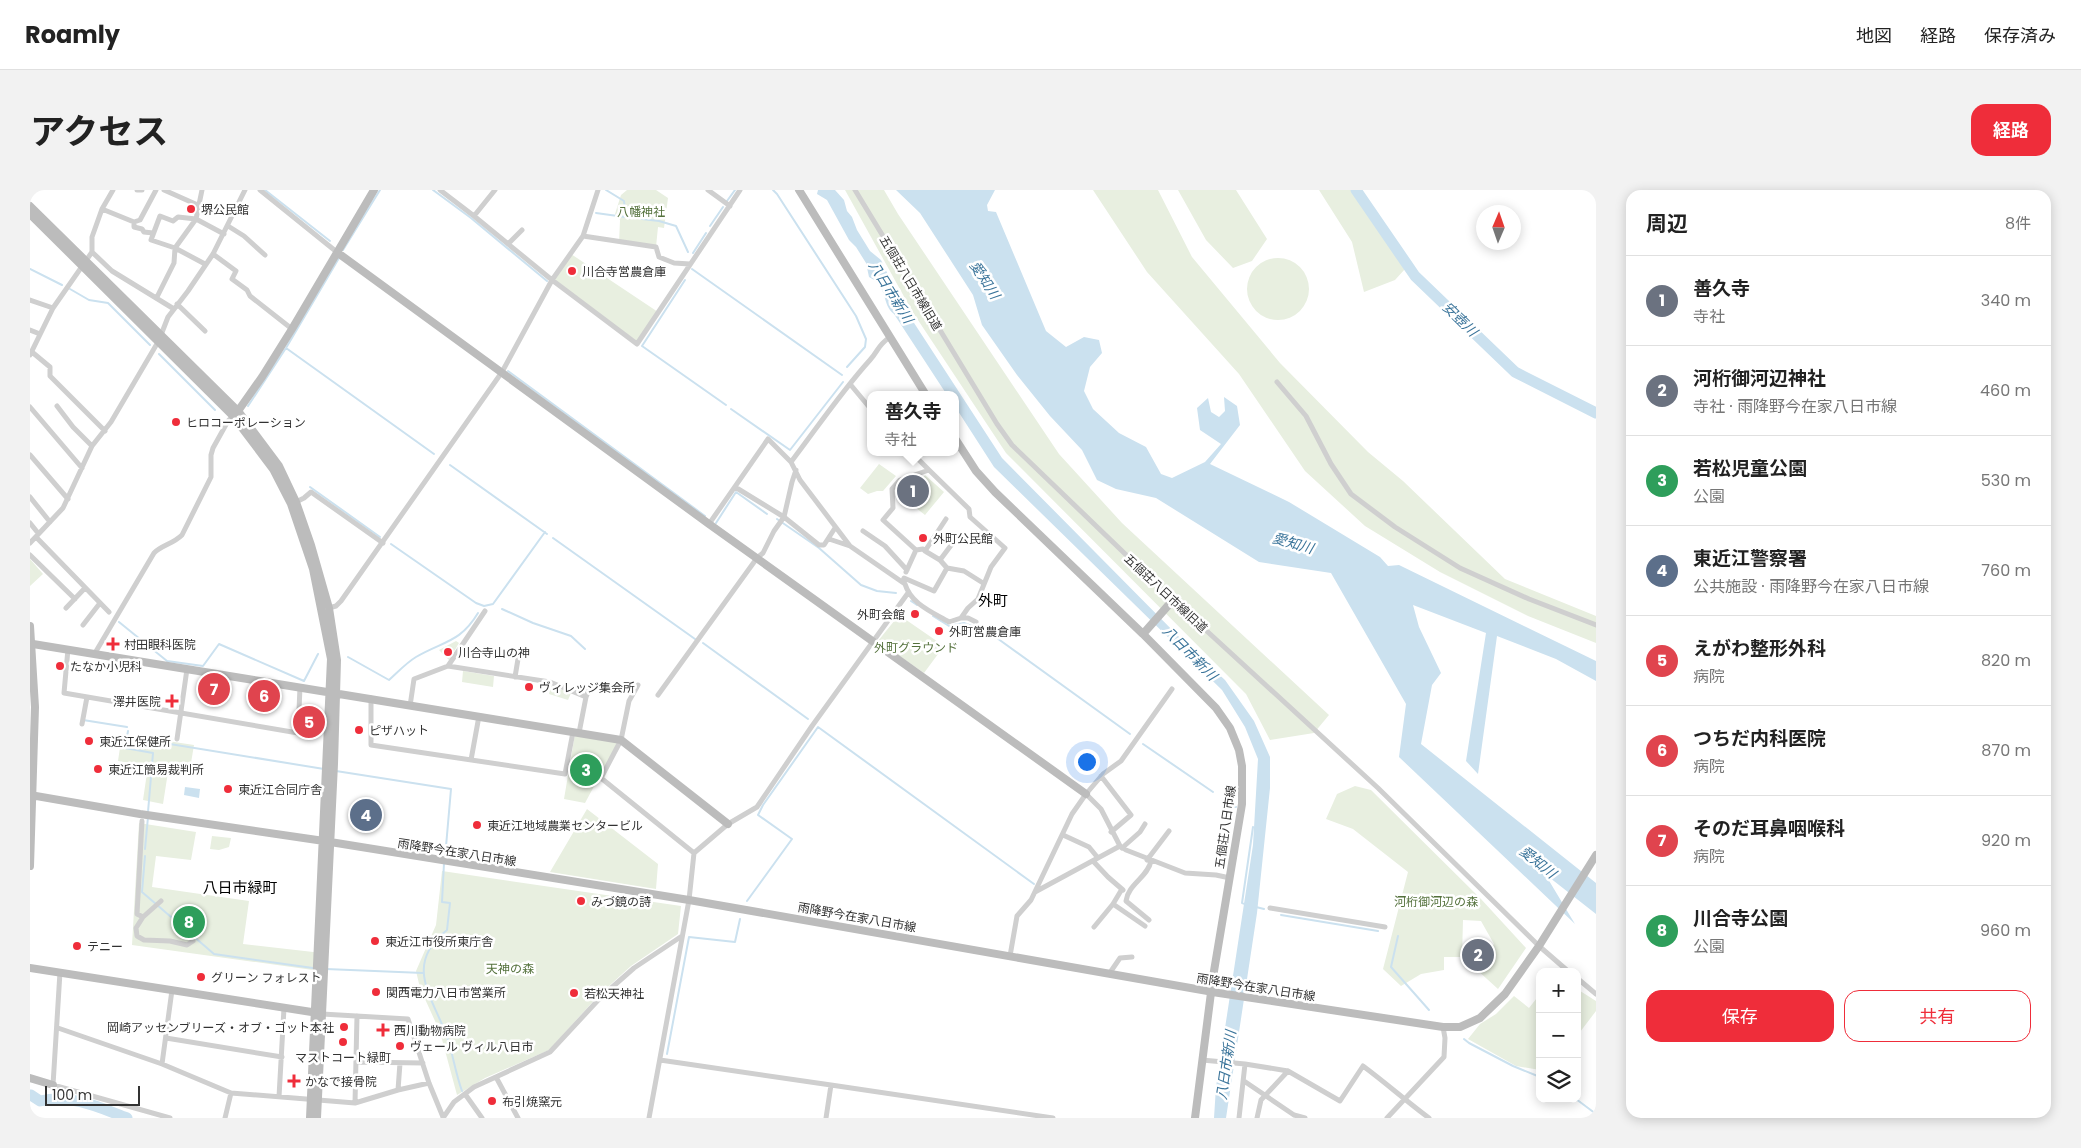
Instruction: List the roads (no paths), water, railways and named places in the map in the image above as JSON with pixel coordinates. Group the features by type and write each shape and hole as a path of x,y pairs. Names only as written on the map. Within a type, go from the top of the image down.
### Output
{"street":[{"path":"105,431 50,376 50,367 31,354 53,308 92,252 92,237 102,209 113,190"},
{"path":"137,190 142,190"},
{"path":"102,209 134,222 140,220 156,190"},
{"path":"164,190 200,206"},
{"path":"157,296 174,263 175,248 196,219 202,190"},
{"path":"30,543 68,499 92,446 105,431 141,374 160,338 168,316 188,292 213,254 245,190"},
{"path":"260,190 338,253 709,524 1086,794 1101,809 1111,832 1121,847 1149,860 1185,873 1230,878"},
{"path":"95,653 154,553 158,549 176,542 182,535 212,477 211,454 228,421 262,377 374,190"},
{"path":"440,190 552,280 637,344 740,190"},
{"path":"474,216 495,190"},
{"path":"329,608 336,606 342,601 502,372 552,280 583,236 598,190"},
{"path":"708,190 730,206"},
{"path":"799,190 924,391"},
{"name":"五個荘八日市線旧道","path":"855,190 1012,446 1171,603 1378,788 1541,942 1565,968"},
{"path":"30,206 235,413 279,466 296,502 318,568 329,608 337,660 333,693 314,1100 310,1118"},
{"path":"30,214 84,262"},
{"path":"205,264 175,248 151,240 160,216 173,221 178,216 196,219 224,234"},
{"path":"134,222 134,227 142,229 144,232 153,233"},
{"path":"228,226 244,236 265,255"},
{"path":"508,244 522,230"},
{"path":"583,236 656,247 659,257 674,262 690,264"},
{"path":"92,252 112,271 176,306 205,331"},
{"path":"213,254 236,271 232,279 247,290 250,296 292,329"},
{"path":"30,300 53,308"},
{"path":"30,330 40,334"},
{"path":"791,462 874,355 880,343 890,337"},
{"path":"1277,382 1306,416 1330,464 1351,494 1395,527 1460,568 1529,599 1596,625"},
{"path":"850,384 867,404"},
{"path":"56,406 92,446"},
{"path":"30,407 82,468"},
{"path":"235,413 272,469 291,504 313,569 323,610 331,659 333,693"},
{"path":"709,524 768,439 791,462 800,480 850,546 905,584"},
{"name":"五個荘八日市線","path":"959,445 976,471 995,492 1093,588 1144,632 1216,708 1230,728 1239,750 1243,785 1215,993 1202,1060 1195,1118"},
{"path":"30,455 68,499"},
{"path":"915,456 970,509 970,517 1005,548 991,567 978,599 961,618"},
{"path":"658,695 757,558 763,553 774,531 784,517 796,470"},
{"path":"916,550 884,520 893,508 892,489 900,480 929,470"},
{"path":"735,487 784,517 818,545 824,545 835,528"},
{"path":"296,502 311,492 383,543"},
{"path":"30,498 50,522"},
{"path":"925,551 946,519"},
{"path":"30,523 37,535 109,612"},
{"path":"863,530 885,546 907,570"},
{"path":"940,560 958,536"},
{"path":"829,539 850,546"},
{"path":"916,550 923,549 940,560 947,568 964,571 983,583"},
{"path":"916,550 904,578 908,593 920,604 949,622 961,618 968,618 976,622"},
{"path":"30,554 75,599"},
{"path":"904,578 934,591 947,568"},
{"path":"66,608 85,588"},
{"path":"649,1118 682,936 694,853 728,824 757,807 873,640 908,593"},
{"path":"83,625 100,603"},
{"path":"1144,632 1171,603"},
{"path":"448,666 485,610"},
{"path":"30,626 33,706 30,866"},
{"path":"31,644 621,740 728,824"},
{"path":"68,649 64,693 298,733 300,687"},
{"path":"515,677 519,653"},
{"path":"410,706 414,679 448,666 550,682 586,697"},
{"path":"176,739 187,669"},
{"path":"638,685 629,702 621,740 601,778 694,853"},
{"path":"371,698 371,745 565,774 590,687"},
{"path":"1010,956 1017,916 1031,900 1072,814 1101,776 1122,761 1172,689"},
{"path":"82,724 87,697"},
{"path":"471,760 479,716"},
{"path":"1101,776 1131,815 1111,832"},
{"name":"雨降野今在家八日市線","path":"31,795 140,814 688,900 1215,993 1442,1027 1460,1026 1480,1018 1505,994 1541,942 1596,855"},
{"path":"142,821 137,914 143,917"},
{"path":"1035,892 1121,847 1140,832 1145,824"},
{"path":"1149,920 1126,900 1127,892 1150,868 1149,860 1169,831"},
{"path":"1063,835 1089,847 1108,877 1127,892"},
{"path":"1094,927 1114,904 1122,889"},
{"path":"161,901 143,917 136,928 138,938 192,943"},
{"path":"1114,904 1145,926"},
{"path":"1270,908 1385,928"},
{"path":"443,1118 454,1102 464,1094 550,1052 601,996 634,968 682,936"},
{"path":"1109,974 1120,958 1132,957"},
{"path":"30,968 318,1013 408,1019 429,1083 443,1118"},
{"path":"53,1085 60,972"},
{"path":"1581,981 1596,994"},
{"path":"162,1064 172,990"},
{"path":"279,1097 284,1008"},
{"path":"354,1103 357,1016"},
{"path":"1387,1118 1403,1098 1444,1057 1445,1038 1442,1027"},
{"path":"58,1028 162,1064 231,1094 354,1103 429,1083"},
{"path":"166,1038 282,1057"},
{"path":"660,1060 1053,1118"},
{"path":"1202,1060 1288,1071 1340,1100 1363,1066 1392,1087 1428,1118"},
{"path":"356,1062 423,1063"},
{"path":"398,1090 400,1063"},
{"path":"1239,1118 1245,1064"},
{"path":"1258,1118 1261,1100 1288,1071"},
{"path":"496,1077 518,1118"},
{"path":"30,1078 170,1118"},
{"path":"1244,1081 1294,1115 1306,1118"},
{"path":"826,1118 832,1085"},
{"path":"225,1118 231,1094"},
{"path":"464,1094 482,1118"},
{"path":"314,1100 317,1118"}],"water":[{"name":"八日市新川","path":"818,190 835,190 844,200 847,211 852,217 857,230 870,251 881,260 903,306 958,391 944,391 890,310 880,286 869,277 866,263 849,240 827,200 817,194"},
{"name":"愛知川","path":"896,190 995,190 987,205 988,211 996,212 1046,331 1066,347 1084,337 1099,340 1102,353 1090,367 1084,391 1093,409 1119,433 1146,447 1161,474 1172,478 1205,462 1221,444 1200,430 1197,408 1208,398 1211,412 1219,417 1225,411 1224,397 1237,406 1240,425 1210,464 1289,502 1380,557 1388,566 1399,565 1596,661 1596,681 1556,659 1497,636 1478,774 1466,761 1486,633 1413,605 1419,627 1441,673 1432,685 1421,744 1596,883 1596,914 1545,874 1575,924 1399,757 1406,704 1331,573 1259,562 1156,498 1116,489 1097,480 1082,450 1050,416 1017,375 982,325 973,295 920,213"},
{"name":"八日市新川","path":"959,392 1002,458 1188,646 1225,680 1254,721 1270,757 1270,788 1257,913 1226,1118 1214,1118 1216,1087 1253,845 1258,759 1245,727 1222,690 994,467 959,413"},
{"path":"185,787 200,789 199,798 184,795"}],"waterway":[{"path":"265,190 330,241"},
{"path":"343,250 380,190"},
{"path":"433,190 471,218 547,281"},
{"path":"606,190 624,201 626,217"},
{"path":"727,201 735,190"},
{"path":"773,190 856,316 866,339 865,347 847,367"},
{"name":"安壺川","path":"1356,190 1415,276 1515,372 1596,413"},
{"path":"710,226 723,207"},
{"path":"596,213 632,218"},
{"path":"642,219 676,226 688,252"},
{"path":"693,253 706,233"},
{"path":"248,406 286,348 339,258"},
{"path":"30,269 62,285"},
{"path":"692,269 842,375"},
{"path":"685,280 642,346 726,405"},
{"path":"70,289 89,300 108,303 150,345"},
{"path":"286,348 434,454"},
{"path":"159,354 215,410"},
{"path":"508,371 705,516"},
{"path":"731,409 790,450 843,382"},
{"path":"450,465 547,534"},
{"path":"310,487 380,537"},
{"path":"716,523 736,492 767,514"},
{"path":"777,519 819,548 861,585 877,591 896,593"},
{"path":"391,544 476,603 484,606 493,604 545,532"},
{"path":"553,538 695,639"},
{"path":"911,601 917,605"},
{"path":"502,609 533,623 571,636 585,649"},
{"path":"348,657 389,680 416,657 458,636 478,613"},
{"path":"933,616 949,626 964,623 990,633 1130,734"},
{"path":"119,622 167,661 203,666 219,644 304,681 318,654"},
{"path":"703,643 808,719"},
{"path":"83,720 127,727"},
{"path":"747,901 792,839 758,815 763,805 818,727 1034,884"},
{"path":"128,731 125,748 153,753 148,812"},
{"path":"127,737 324,769"},
{"path":"1143,744 1213,792"},
{"path":"336,771 451,789 445,858"},
{"path":"1224,803 1236,807"},
{"path":"145,849 148,817"},
{"path":"1245,904 1242,903 1253,827"},
{"path":"145,856 142,892 214,954 313,968"},
{"path":"444,863 442,902 450,903 447,930 434,943 427,955 424,968 428,993 446,1034 462,1091"},
{"path":"1256,907 1264,909"},
{"path":"1281,915 1378,931"},
{"path":"667,1054 689,937 735,942 740,919"},
{"path":"1398,936 1391,967 1429,1010"},
{"path":"326,969 423,973"},
{"path":"1464,1039 1513,1066 1536,1075"},
{"path":"31,1095 40,1101 52,1099 74,1100 127,1118"},
{"path":"1581,1103 1596,1114"}],"place":[{"name":"堺公民館","path":"191,209"},
{"name":"川合寺営農倉庫","path":"572,271"},
{"name":"ヒロコーポレーション","path":"176,422"},
{"name":"善久寺","path":"913,491"},
{"name":"外町公民館","path":"923,538"},
{"name":"外町会館","path":"915,614"},
{"name":"外町営農倉庫","path":"939,631"},
{"name":"村田眼科医院","path":"113,644"},
{"name":"川合寺山の神","path":"448,652"},
{"name":"たなか小児科","path":"60,666"},
{"name":"ヴィレッジ集会所","path":"529,687"},
{"name":"そのだ耳鼻咽喉科","path":"214,689"},
{"name":"つちだ内科医院","path":"264,696"},
{"name":"澤井医院","path":"172,701"},
{"name":"えがわ整形外科","path":"309,722"},
{"name":"ピザハット","path":"359,730"},
{"name":"東近江保健所","path":"89,741"},
{"name":"東近江簡易裁判所","path":"98,769"},
{"name":"若松児童公園","path":"586,770"},
{"name":"東近江合同庁舎","path":"228,789"},
{"name":"東近江警察署","path":"366,815"},
{"name":"東近江地域農業センタービル","path":"477,825"},
{"name":"みづ鏡の詩","path":"581,901"},
{"name":"川合寺公園","path":"189,922"},
{"name":"東近江市役所東庁舎","path":"375,941"},
{"name":"テニー","path":"77,946"},
{"name":"河桁御河辺神社","path":"1478,955"},
{"name":"グリーン フォレスト","path":"201,977"},
{"name":"関西電力八日市営業所","path":"376,992"},
{"name":"若松天神社","path":"574,993"},
{"name":"岡崎アッセンブリーズ・オブ・ゴット本社","path":"344,1027"},
{"name":"西川動物病院","path":"383,1030"},
{"name":"マストコート緑町","path":"343,1042"},
{"name":"ヴェール ヴィル八日市","path":"400,1046"},
{"name":"かなで接骨院","path":"294,1081"},
{"name":"布引焼窯元","path":"492,1101"}],"district":[{"name":"外町","path":"993,600"},
{"name":"八日市緑町","path":"240,887"}],"park label":[{"name":"八幡神社","path":"641,211"},
{"name":"外町グラウンド","path":"916,647"},
{"name":"河桁御河辺の森","path":"1436,901"},
{"name":"天神の森","path":"510,968"}]}
